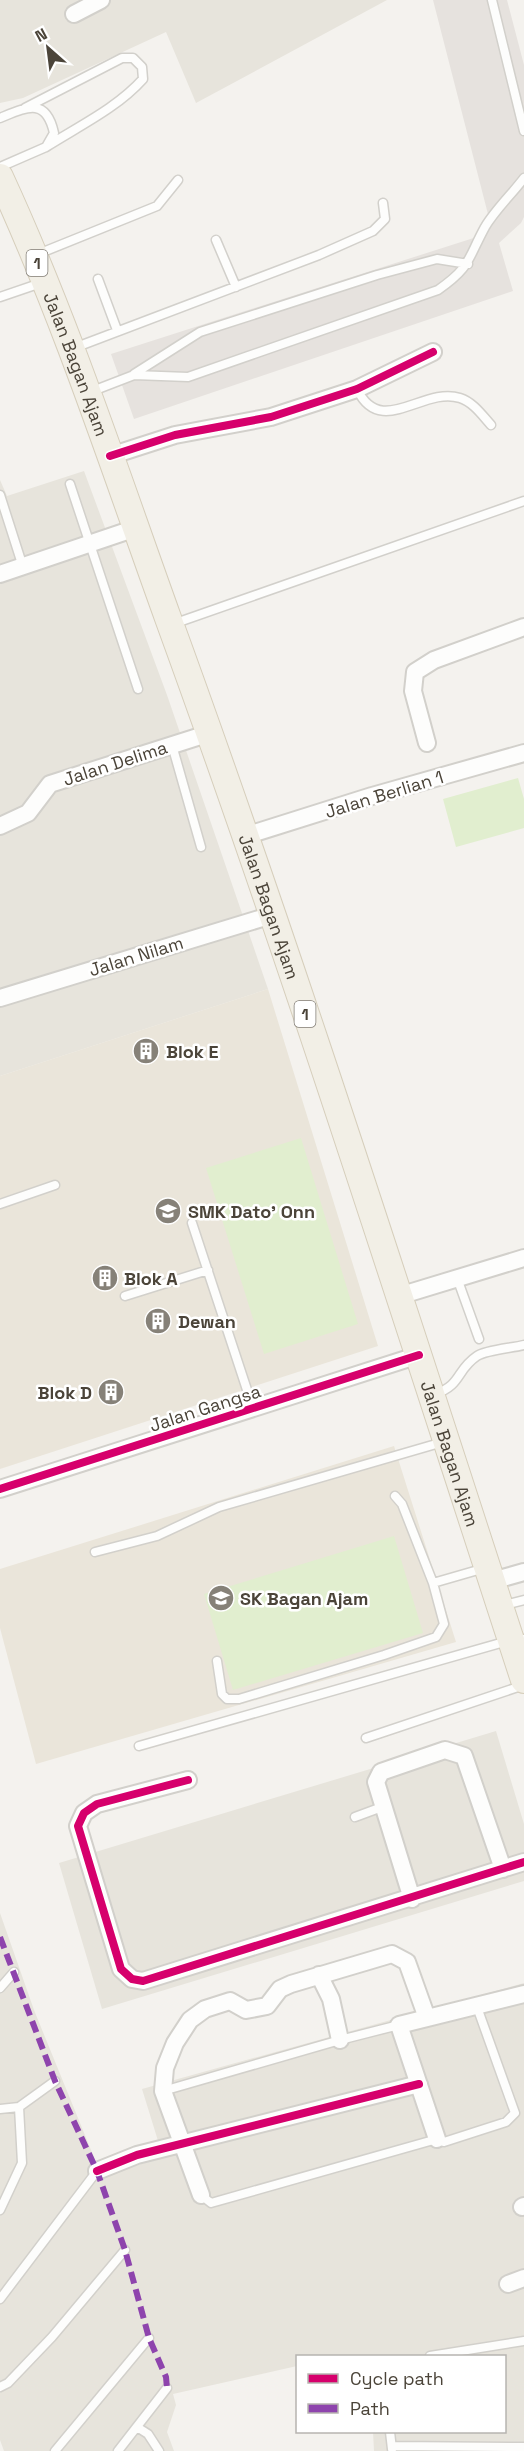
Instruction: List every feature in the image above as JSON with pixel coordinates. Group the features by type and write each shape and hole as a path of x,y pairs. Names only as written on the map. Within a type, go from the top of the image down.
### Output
{"main road":[{"name":"Jalan Bagan Ajam","path":"3,193 34,256 71,349 210,733 419,1355 490,1574 512,1603 524,1680"}],"street":[{"path":"74,14 101,0"},
{"path":"110,456 175,435 271,417 357,388 433,352"},
{"path":"0,574 136,528"},
{"path":"427,743 413,691 415,672 434,660 524,627"},
{"name":"Jalan Delima","path":"0,826 28,813 50,784 210,733"},
{"name":"Jalan Berlian 1","path":"245,836 372,796 524,753"},
{"name":"Jalan Nilam","path":"0,998 272,915"},
{"path":"399,1296 524,1258"},
{"name":"Jalan Gangsa","path":"0,1489 419,1355"},
{"path":"490,1574 524,1572"},
{"path":"412,1899 376,1782 381,1772 445,1750 464,1756 503,1869"},
{"path":"188,1780 97,1804 84,1813 78,1826 121,1969 132,1979 143,1981 412,1899 524,1862"},
{"path":"201,2195 164,2091 165,2068 175,2043 198,2012 230,2001 246,2010 267,2006 280,1989 392,1954 407,1962 427,2018"},
{"path":"319,1975 331,1999 340,2040"},
{"path":"437,2139 399,2025 524,1994"},
{"path":"97,2171 137,2155 419,2084"}],"lane":[{"path":"492,0 524,131"},
{"path":"0,118 25,108 122,58 133,58 142,67 143,79 133,90 103,112 46,147 0,167"},
{"path":"25,108 42,109 50,117 54,133 46,147"},
{"path":"134,375 188,377 438,291 456,278 468,264 486,226 524,178"},
{"path":"34,256 157,206 178,180"},
{"path":"71,349 236,287 373,231 385,219 383,203"},
{"path":"216,240 236,287"},
{"path":"87,393 134,375 200,332 377,275 437,259 468,264"},
{"path":"98,279 117,330"},
{"path":"0,297 44,282"},
{"path":"357,388 363,402 374,409 390,411 442,396 458,397 470,402 491,425"},
{"path":"70,484 138,689"},
{"path":"0,495 23,567"},
{"path":"171,625 524,501"},
{"path":"172,745 201,847"},
{"path":"0,1204 55,1185"},
{"path":"192,1223 254,1408"},
{"path":"125,1296 208,1270"},
{"path":"457,1278 479,1339"},
{"path":"432,1395 447,1390 455,1383 462,1370 478,1355 524,1345"},
{"path":"95,1552 157,1536 219,1507 447,1441"},
{"path":"217,1661 222,1694 227,1699 239,1699 436,1637 444,1624 433,1583 402,1504 395,1496"},
{"path":"433,1583 490,1574"},
{"path":"139,1746 518,1639"},
{"path":"366,1738 524,1685"},
{"path":"355,1817 382,1807"},
{"path":"0,1988 14,1972"},
{"path":"201,2195 211,2203 437,2139 444,2142 506,2122 515,2113 477,2007"},
{"path":"164,2091 399,2025"},
{"path":"0,2109 19,2107 55,2081"},
{"path":"0,2210 22,2163 19,2107"},
{"path":"0,2299 97,2171"},
{"path":"0,2387 8,2383 52,2337 125,2250"},
{"path":"55,2451 149,2338"},
{"path":"436,2355 524,2341"},
{"path":"118,2451 167,2388"},
{"path":"137,2427 148,2434 159,2451"},
{"path":"390,2433 392,2448 524,2446"}],"shaded area":[{"path":"0,0 387,0 196,103 166,32 23,98 0,103"},
{"path":"433,0 507,0 524,65 524,217 521,223 499,243 513,291 134,419 111,354 483,235 490,222"},
{"path":"84,471 167,695 268,989 0,1076 0,480 7,496"},
{"name":"SMK Dato' Onn","path":"268,989 378,1346 0,1469 0,1076"},
{"name":"SK Bagan Ajam","path":"394,1446 456,1642 36,1764 0,1628 0,1569"},
{"path":"496,1731 524,1824 524,1881 102,2009 59,1863"},
{"path":"0,1913 34,2010 102,2177 163,2157 142,2089 524,1983 524,2451 374,2451 373,2433 506,2433 506,2355 296,2355 296,2366 173,2394 176,2405 167,2432 174,2451 4,2451 0,2440"}],"green space":[{"path":"518,778 524,799 524,828 456,847 443,799"},
{"path":"301,1138 358,1324 264,1354 206,1168"},
{"path":"394,1536 423,1633 233,1690 204,1594"}],"marked path":[{"path":"0,1937 55,2081 97,2171 125,2250 149,2338 166,2377 167,2388"}],"cycle path":[{"path":"110,456 175,435 271,417 357,389 433,352"},
{"path":"0,1489 419,1355"},
{"path":"188,1780 97,1804 84,1813 78,1826 121,1969 132,1979 143,1981 524,1862"},
{"path":"97,2171 137,2155 419,2084"}],"place":[{"name":"Blok E","path":"146,1051"},
{"name":"SMK Dato' Onn","path":"168,1211"},
{"name":"Blok A","path":"105,1278"},
{"name":"Dewan","path":"158,1321"},
{"name":"Blok D","path":"111,1392"},
{"name":"SK Bagan Ajam","path":"221,1598"}]}
